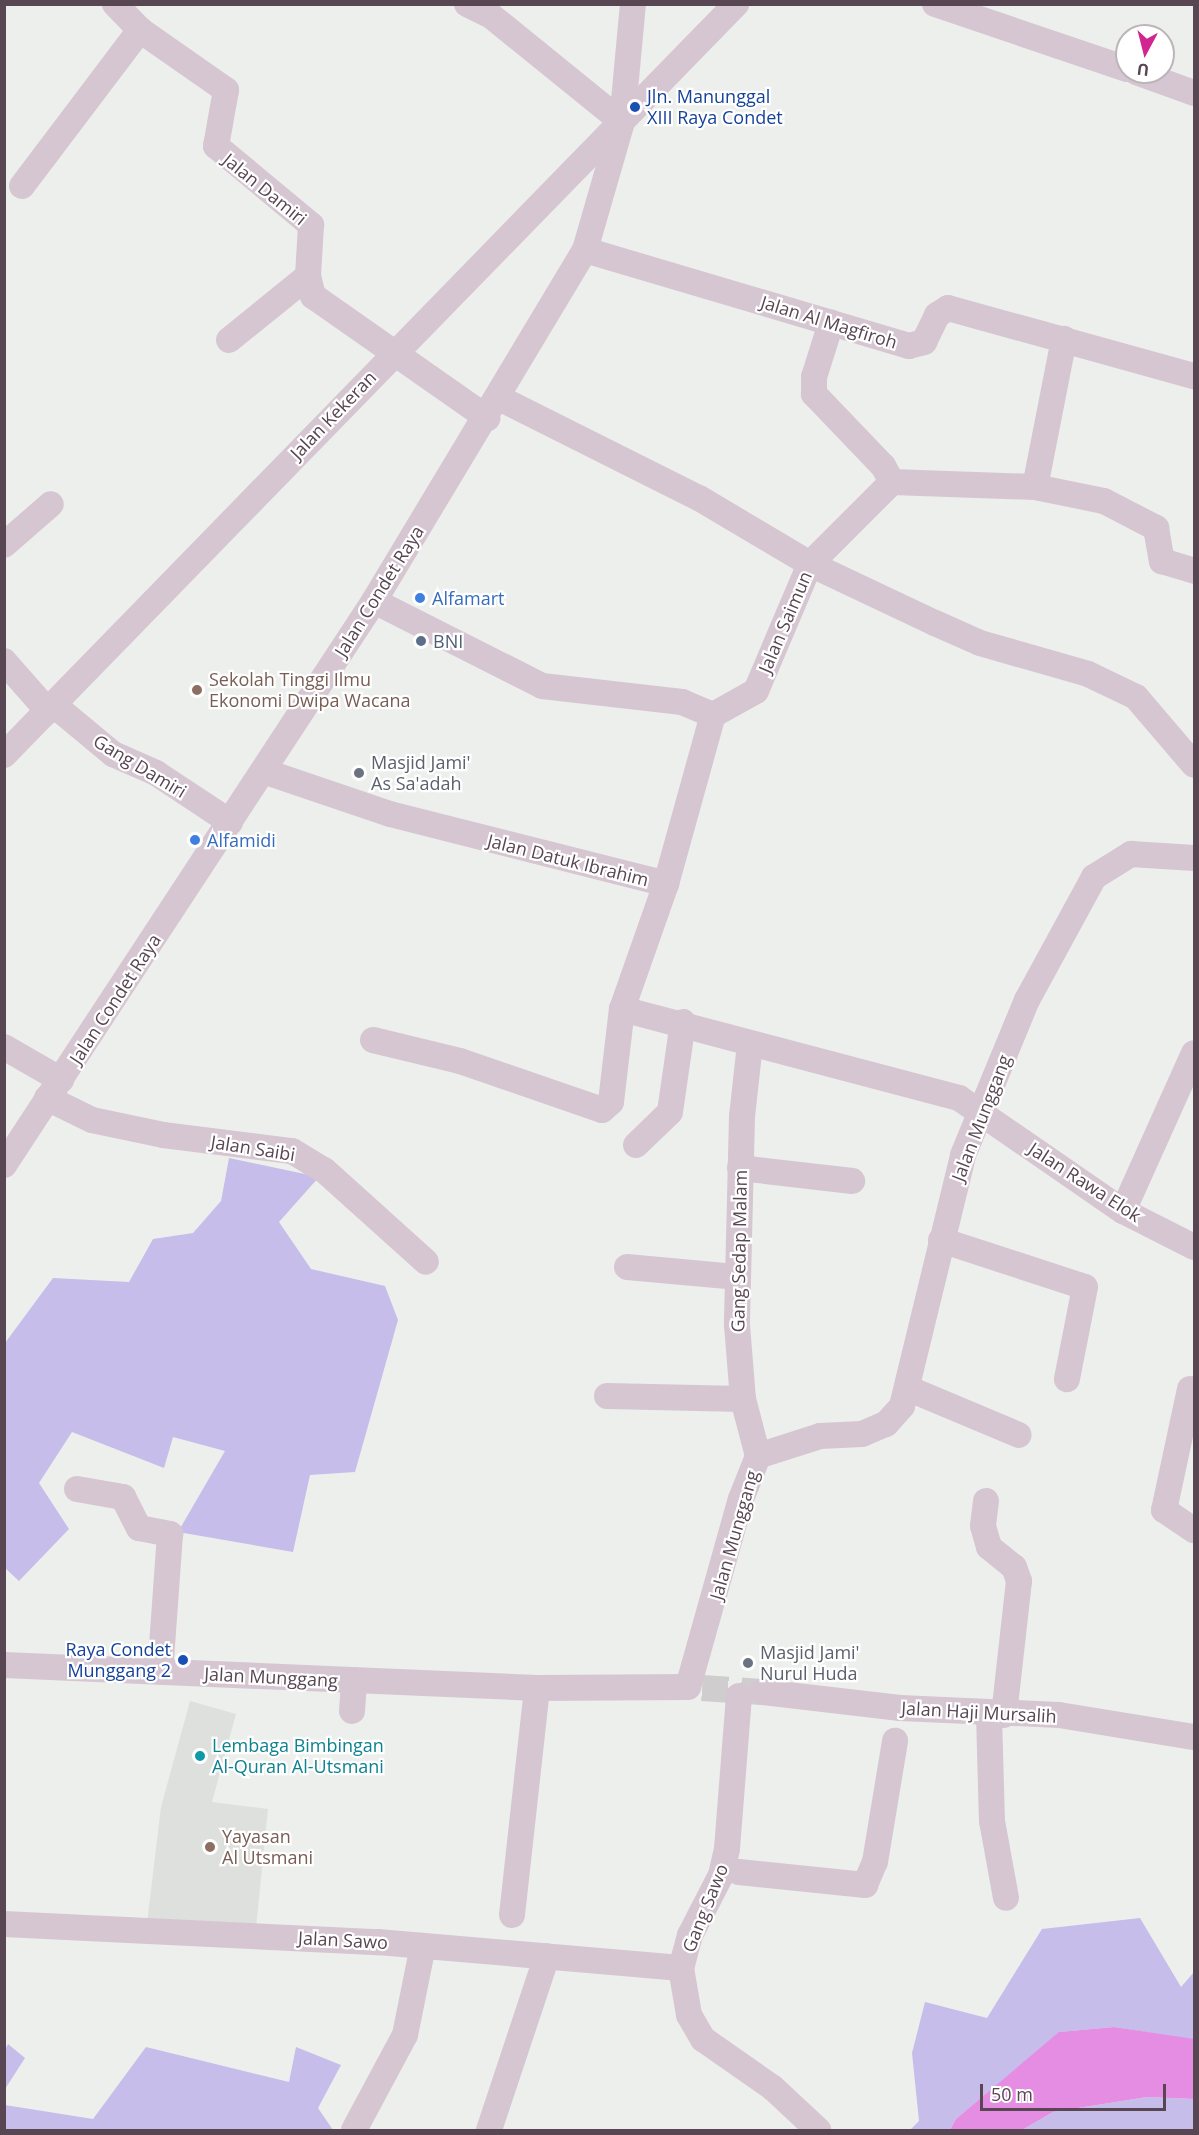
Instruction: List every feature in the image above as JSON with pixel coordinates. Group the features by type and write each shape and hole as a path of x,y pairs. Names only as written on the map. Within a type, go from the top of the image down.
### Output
{"street":[{"name":"Jalan Damiri","path":"115,4 140,30 226,90 216,146 310,225 308,276 313,296 391,355 493,408 699,498 810,564 980,642 1088,674 1136,696 1194,765"},
{"path":"467,4 490,15 622,122"},
{"name":"Jalan Condet Raya","path":"4,1165 374,601 493,408 585,250 622,122 633,4"},
{"name":"Jalan Kekeran","path":"4,755 391,355 736,4"},
{"path":"935,4 1115,65"},
{"path":"22,186 140,30"},
{"path":"1169,84 1194,93"},
{"name":"Jalan Al Magfiroh","path":"585,250 914,346 924,342 937,315 948,308 1194,375"},
{"path":"229,340 308,276"},
{"path":"831,323 814,377 814,394 892,482 1035,487 1104,501 1143,516 1156,528 1162,561 1194,571"},
{"path":"1035,487 1064,339"},
{"name":"Jalan Saimun","path":"713,715 756,691 810,564 892,482"},
{"path":"4,544 51,504"},
{"path":"374,601 542,686 682,702 713,715 666,884"},
{"path":"4,661 51,708"},
{"name":"Gang Damiri","path":"51,708 113,754 156,773 230,822"},
{"name":"Jalan Datuk Ibrahim","path":"263,771 390,814 666,884 622,1009 611,1102 602,1110 460,1061 373,1040"},
{"name":"Jalan Munggang","path":"4,1665 537,1688 695,1687 741,1500 758,1456 782,1445 862,1434 886,1425 902,1406 941,1240 980,1110 1027,1000 1094,877 1131,854 1194,858"},
{"path":"622,1009 683,1022 750,1044 885,1076 959,1098 980,1110"},
{"path":"636,1145 670,1112 683,1022"},
{"name":"Gang Sedap Malam","path":"750,1044 740,1168 736,1277 742,1399 758,1456"},
{"name":"Jalan Saibi","path":"4,1047 92,1120 163,1135 292,1151 324,1170 426,1262"},
{"path":"1123,1210 1194,1053"},
{"name":"Jalan Rawa Elok","path":"980,1110 1123,1210 1194,1247"},
{"path":"740,1168 852,1181"},
{"path":"941,1240 1084,1287 1067,1379"},
{"path":"627,1267 736,1277"},
{"path":"1193,1386 1164,1510 1194,1530"},
{"path":"907,1388 1019,1436"},
{"path":"607,1396 742,1399"},
{"path":"77,1489 123,1497 139,1528 170,1534 160,1672"},
{"path":"986,1501 983,1526 989,1547 1014,1567 1019,1581 997,1715 992,1821 1006,1898"},
{"path":"352,1711 354,1680"},
{"path":"512,1915 537,1688"},
{"name":"Jalan Haji Mursalih","path":"751,1694 897,1726 997,1715 1059,1715 1194,1737"},
{"name":"Gang Sawo","path":"751,1694 728,1849 721,1875 690,1935 681,1968 694,2030 818,2130"},
{"path":"739,1872 866,1885 875,1862 897,1726"},
{"name":"Jalan Sawo","path":"4,1924 423,1946 681,1968"},
{"path":"354,2130 405,2035 423,1946"},
{"path":"489,2130 547,1956"}],"shaded area":[{"path":"229,1158 319,1177 279,1222 311,1269 385,1286 398,1320 355,1472 310,1475 293,1552 178,1532 225,1451 173,1437 164,1468 72,1432 39,1483 69,1529 19,1581 5,1568 5,1343 53,1278 129,1282 153,1239 193,1233 221,1201"},
{"name":"Yayasan Al Utsmani","path":"190,1701 236,1714 212,1802 268,1809 256,1928 147,1923 161,1807"},
{"path":"1140,1918 1181,1987 1194,1972 1194,2040 1114,2027 1060,2032 956,2119 950,2130 910,2130 919,2121 912,2053 925,2002 987,2018 1042,1929"},
{"path":"1114,2027 1194,2039 1194,2099 1147,2097 1053,2112 1022,2130 950,2130 956,2119 1059,2032"},
{"path":"8,2044 25,2058 5,2089 5,2050"},
{"path":"146,2047 289,2082 296,2047 341,2065 318,2108 333,2130 5,2130 5,2105 93,2119"},
{"path":"1147,2097 1194,2099 1194,2130 1022,2130 1053,2112"}],"tunnel":[{"path":"702,1688 762,1692"}],"place":[{"name":"Jln. Manunggal XIII Raya Condet","path":"635,107"},
{"name":"Alfamart","path":"420,598"},
{"name":"BNI","path":"421,641"},
{"name":"Sekolah Tinggi Ilmu Ekonomi Dwipa Wacana","path":"197,690"},
{"name":"Masjid Jami' As Sa'adah","path":"359,773"},
{"name":"Alfamidi","path":"195,840"},
{"name":"Raya Condet Munggang 2","path":"183,1660"},
{"name":"Masjid Jami' Nurul Huda","path":"748,1663"},
{"name":"Lembaga Bimbingan Al-Quran Al-Utsmani","path":"200,1756"},
{"name":"Yayasan Al Utsmani","path":"210,1847"}]}
